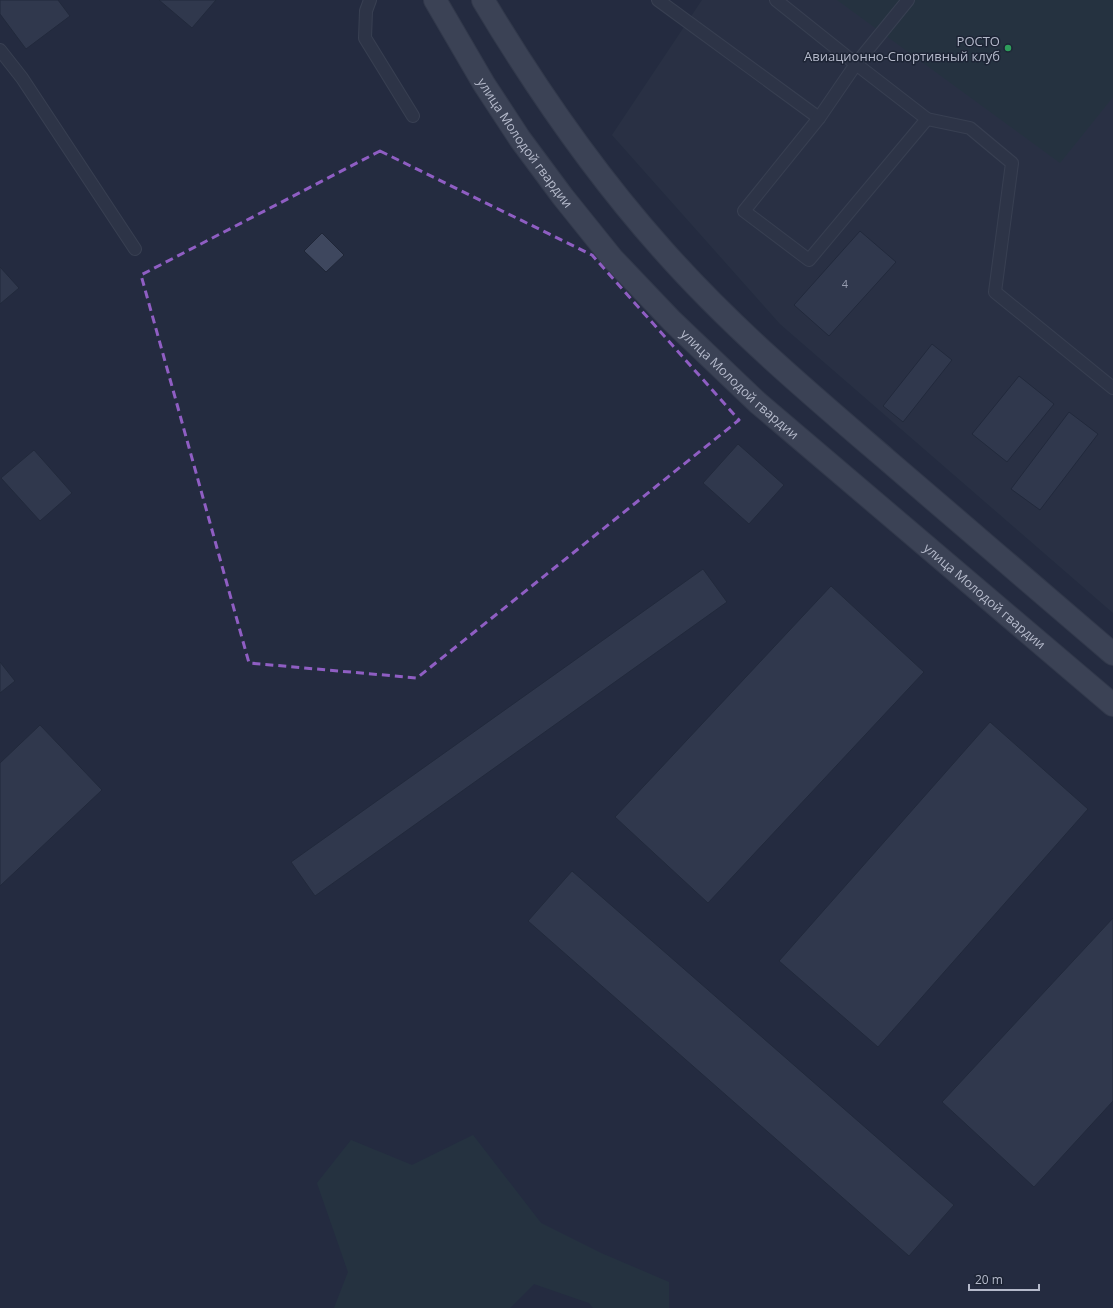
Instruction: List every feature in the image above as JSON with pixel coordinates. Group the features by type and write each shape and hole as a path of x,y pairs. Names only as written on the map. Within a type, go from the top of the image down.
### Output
{"main road":[{"name":"улица Молодой гвардии","path":"435,0 484,84 520,139 558,191 612,258 672,321 758,403 1113,705"},
{"path":"483,0 519,59 592,162 662,249 728,318 820,402 1113,654"}],"lane":[{"path":"370,0 366,11 365,38 413,116"},
{"path":"658,0 819,118"},
{"path":"776,0 927,119 970,128 1012,163 995,292 1113,388"},
{"path":"908,0 856,64 819,118 744,211 809,260 927,119"},
{"path":"0,50 22,78 135,249"}],"highlighted area":[{"path":"380,151 592,255 739,420 417,678 249,663 141,275"}],"shaded area":[{"path":"702,0 1113,0 1113,613 780,324 612,135"}],"green space":[{"name":"РОСТО Авиационно-Спортивный клуб","path":"837,0 1113,0 1113,97 1060,163"},
{"path":"473,1135 541,1223 601,1253 669,1282 669,1308 593,1308 589,1303 534,1284 510,1308 334,1308 348,1272 317,1183 351,1140 412,1165"}],"building":[{"path":"0,0 58,0 70,16 26,49 0,14"},
{"path":"159,0 216,0 192,28"},
{"path":"860,231 896,262 829,336 794,305"},
{"path":"322,233 344,255 326,272 304,251"},
{"path":"0,267 19,288 0,304"},
{"path":"932,344 952,360 903,422 883,406"},
{"path":"1019,376 1054,404 1007,462 972,434"},
{"path":"1069,412 1098,434 1040,510 1011,489"},
{"path":"738,444 784,485 749,524 703,483"},
{"path":"34,450 72,493 40,521 1,478"},
{"path":"703,569 727,602 315,896 291,862"},
{"path":"831,586 924,672 708,903 615,817"},
{"path":"0,662 15,681 0,693"},
{"path":"990,722 1088,809 878,1047 779,961"},
{"path":"40,725 102,790 0,886 0,763"},
{"path":"572,871 954,1205 909,1256 528,921"},
{"path":"1113,918 1113,1101 1034,1187 942,1102"}],"place":[{"name":"РОСТО Авиационно-Спортивный клуб","path":"1008,48"}]}
